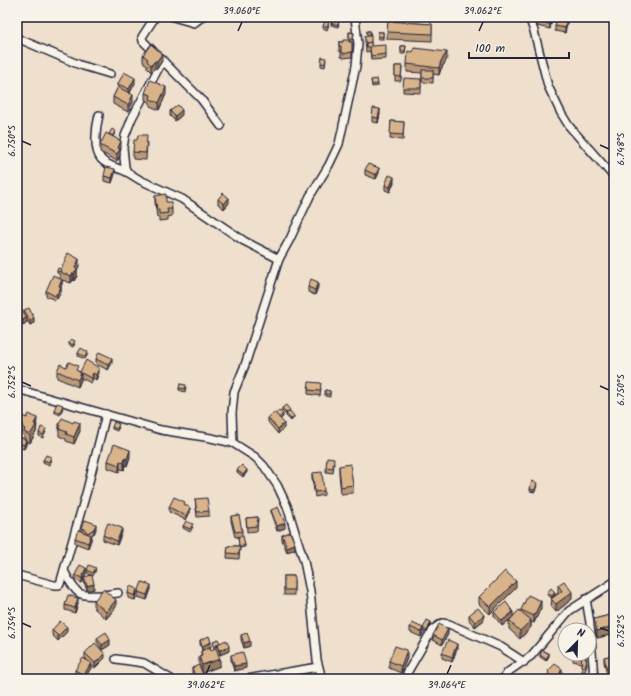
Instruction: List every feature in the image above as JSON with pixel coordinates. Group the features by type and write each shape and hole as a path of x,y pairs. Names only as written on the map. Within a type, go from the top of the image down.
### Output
{"street":[{"path":"154,17 147,27 142,39 149,49 163,60 201,99 221,126"},
{"path":"173,17 194,23 202,17"},
{"path":"233,443 232,413 234,392 245,365 279,259 310,196 339,144 356,59 358,44 356,17"},
{"path":"529,17 548,86 560,113 569,126 614,177"},
{"path":"17,38 80,65 110,74"},
{"path":"127,172 123,148 125,136 132,118 163,60"},
{"path":"99,115 96,137 99,156 107,163 182,199 244,241 279,259"},
{"path":"17,389 161,430 233,443 250,453 264,466 277,485 287,506 304,561 310,591 318,667 322,679"},
{"path":"17,575 58,585 61,582 87,490 106,414"},
{"path":"64,571 77,591 82,594 118,593"},
{"path":"503,679 508,672 524,662 539,648 569,611 614,582"},
{"path":"586,599 590,623 594,679"},
{"path":"407,673 432,630 442,623 449,624 501,647 524,662"},
{"path":"116,659 144,664 171,679"},
{"path":"247,679 318,667"}],"building":[{"path":"538,17 551,17 550,24 537,22"},
{"path":"557,17 567,18 565,28 555,26"},
{"path":"333,19 339,21 338,25 331,23"},
{"path":"325,21 329,22 327,27 323,26"},
{"path":"388,21 432,24 432,34 387,32"},
{"path":"367,31 370,31 370,35 367,35"},
{"path":"349,32 354,33 353,38 349,37"},
{"path":"378,32 383,32 383,37 378,36"},
{"path":"365,36 371,36 371,43 365,43"},
{"path":"343,40 349,40 349,42 352,42 352,52 343,54 343,52 341,52 339,42 343,42"},
{"path":"371,42 371,46 386,45 386,54 371,56 370,47 366,47 366,43"},
{"path":"151,44 162,54 157,61 151,65 147,61 148,59 143,55"},
{"path":"401,46 406,46 405,51 401,51"},
{"path":"414,48 447,52 441,61 439,68 407,64 408,51 413,52"},
{"path":"322,57 326,58 325,64 321,63"},
{"path":"395,66 402,66 401,77 395,76"},
{"path":"422,70 433,70 433,78 422,78"},
{"path":"124,72 135,78 129,89 118,84"},
{"path":"404,78 421,79 421,88 403,88"},
{"path":"377,79 378,84 372,85 371,80"},
{"path":"150,80 166,87 159,103 150,99 151,95 145,93"},
{"path":"118,87 133,95 128,105 113,97"},
{"path":"178,105 182,110 175,116 170,111"},
{"path":"373,108 380,109 378,118 372,117"},
{"path":"391,121 404,122 403,135 390,134"},
{"path":"112,129 115,131 113,136 109,134"},
{"path":"106,133 121,141 118,148 120,149 117,154 100,145"},
{"path":"138,135 147,135 146,153 133,152 134,140 137,140"},
{"path":"368,164 379,168 376,175 365,170"},
{"path":"106,167 115,169 112,178 104,176"},
{"path":"389,175 394,177 390,187 385,185"},
{"path":"223,193 229,198 224,204 218,199"},
{"path":"166,194 166,202 171,202 172,209 167,209 168,213 159,214 155,196"},
{"path":"68,253 79,259 75,268 77,269 71,276 60,272"},
{"path":"53,275 62,280 59,286 61,287 55,296 46,291"},
{"path":"311,279 318,282 315,290 308,287"},
{"path":"18,306 27,317 23,320 20,317 17,317"},
{"path":"29,308 34,318 30,320 24,310"},
{"path":"71,339 75,341 73,345 69,343"},
{"path":"81,348 88,352 85,357 78,353"},
{"path":"99,352 112,358 108,365 96,359"},
{"path":"86,360 99,368 96,375 93,373 91,378 80,372"},
{"path":"69,362 78,366 76,370 81,373 78,380 57,371 60,364 66,367"},
{"path":"309,382 321,383 320,391 308,390"},
{"path":"180,384 186,385 185,389 179,388"},
{"path":"325,390 330,391 330,394 325,394"},
{"path":"57,403 63,405 60,412 54,410"},
{"path":"286,405 290,410 286,413 282,408"},
{"path":"279,410 283,414 279,418 275,414"},
{"path":"290,411 294,416 291,419 286,414"},
{"path":"274,412 284,423 278,429 268,418"},
{"path":"29,414 37,418 34,424 36,425 30,435 24,432 25,429 22,427 23,424 19,423 22,416 27,418"},
{"path":"62,418 73,423 74,421 80,423 74,437 59,429 59,424"},
{"path":"114,422 119,424 117,429 112,427"},
{"path":"41,427 46,429 43,435 39,433"},
{"path":"17,436 26,440 24,445 17,442"},
{"path":"114,444 130,450 127,459 125,458 124,463 120,461 119,465 108,461"},
{"path":"46,455 51,457 49,462 43,460"},
{"path":"327,457 334,458 333,468 326,467"},
{"path":"350,464 353,485 341,487 339,466"},
{"path":"242,465 247,470 243,475 237,470"},
{"path":"322,472 324,491 315,492 312,473"},
{"path":"532,481 537,483 535,490 530,489"},
{"path":"174,497 185,502 184,504 190,508 186,516 169,507"},
{"path":"207,498 209,511 197,512 195,499"},
{"path":"278,507 285,523 277,526 271,510"},
{"path":"239,515 242,531 235,532 231,516"},
{"path":"258,517 257,526 247,527 246,518"},
{"path":"85,520 96,524 94,529 89,533 82,528"},
{"path":"186,521 193,524 190,529 183,526"},
{"path":"108,523 122,528 117,541 103,535"},
{"path":"78,530 91,535 88,543 75,538"},
{"path":"290,532 295,544 287,547 282,535"},
{"path":"243,536 245,545 239,546 238,537"},
{"path":"228,546 240,546 239,554 227,553"},
{"path":"80,565 86,568 82,578 75,575"},
{"path":"89,565 96,568 93,573 87,570"},
{"path":"505,571 516,581 490,607 479,597"},
{"path":"92,575 94,584 87,586 84,577"},
{"path":"284,576 294,576 294,590 284,590"},
{"path":"564,581 572,592 556,604 551,599 562,591 558,585"},
{"path":"142,582 151,585 147,595 138,592"},
{"path":"130,586 137,589 135,596 128,593"},
{"path":"551,588 555,592 552,596 547,593"},
{"path":"103,589 116,600 106,612 94,601"},
{"path":"68,595 78,598 75,608 65,605"},
{"path":"528,595 541,601 534,616 521,610"},
{"path":"506,602 513,612 502,621 494,612"},
{"path":"478,608 484,615 475,622 469,615"},
{"path":"519,610 531,620 520,631 509,621"},
{"path":"614,614 614,626 597,631 597,622 595,622 594,619"},
{"path":"427,620 431,622 427,631 423,629"},
{"path":"60,621 67,627 58,636 52,630"},
{"path":"412,623 423,628 421,632 410,627"},
{"path":"439,624 448,629 442,640 433,635"},
{"path":"106,632 110,640 102,645 97,638"},
{"path":"247,633 250,641 244,643 241,635"},
{"path":"209,636 211,642 202,646 200,640"},
{"path":"218,639 220,643 214,645 213,641"},
{"path":"226,640 229,646 220,650 218,644"},
{"path":"448,640 457,644 452,657 442,653"},
{"path":"95,643 105,654 95,663 85,653"},
{"path":"395,646 407,650 401,666 389,661"},
{"path":"210,647 211,650 216,648 220,659 202,665 199,656 202,655 201,651"},
{"path":"542,650 549,654 546,659 540,655"},
{"path":"243,652 246,664 234,666 231,655"},
{"path":"614,655 614,669 607,670 604,657"},
{"path":"83,658 91,663 84,675 75,670"},
{"path":"583,662 586,662 585,667 582,667"},
{"path":"555,664 562,669 561,674 557,679 549,679 546,677 549,673 548,671"},
{"path":"199,665 205,679 196,679 192,668"},
{"path":"571,675 574,676 572,679 569,679"}]}
